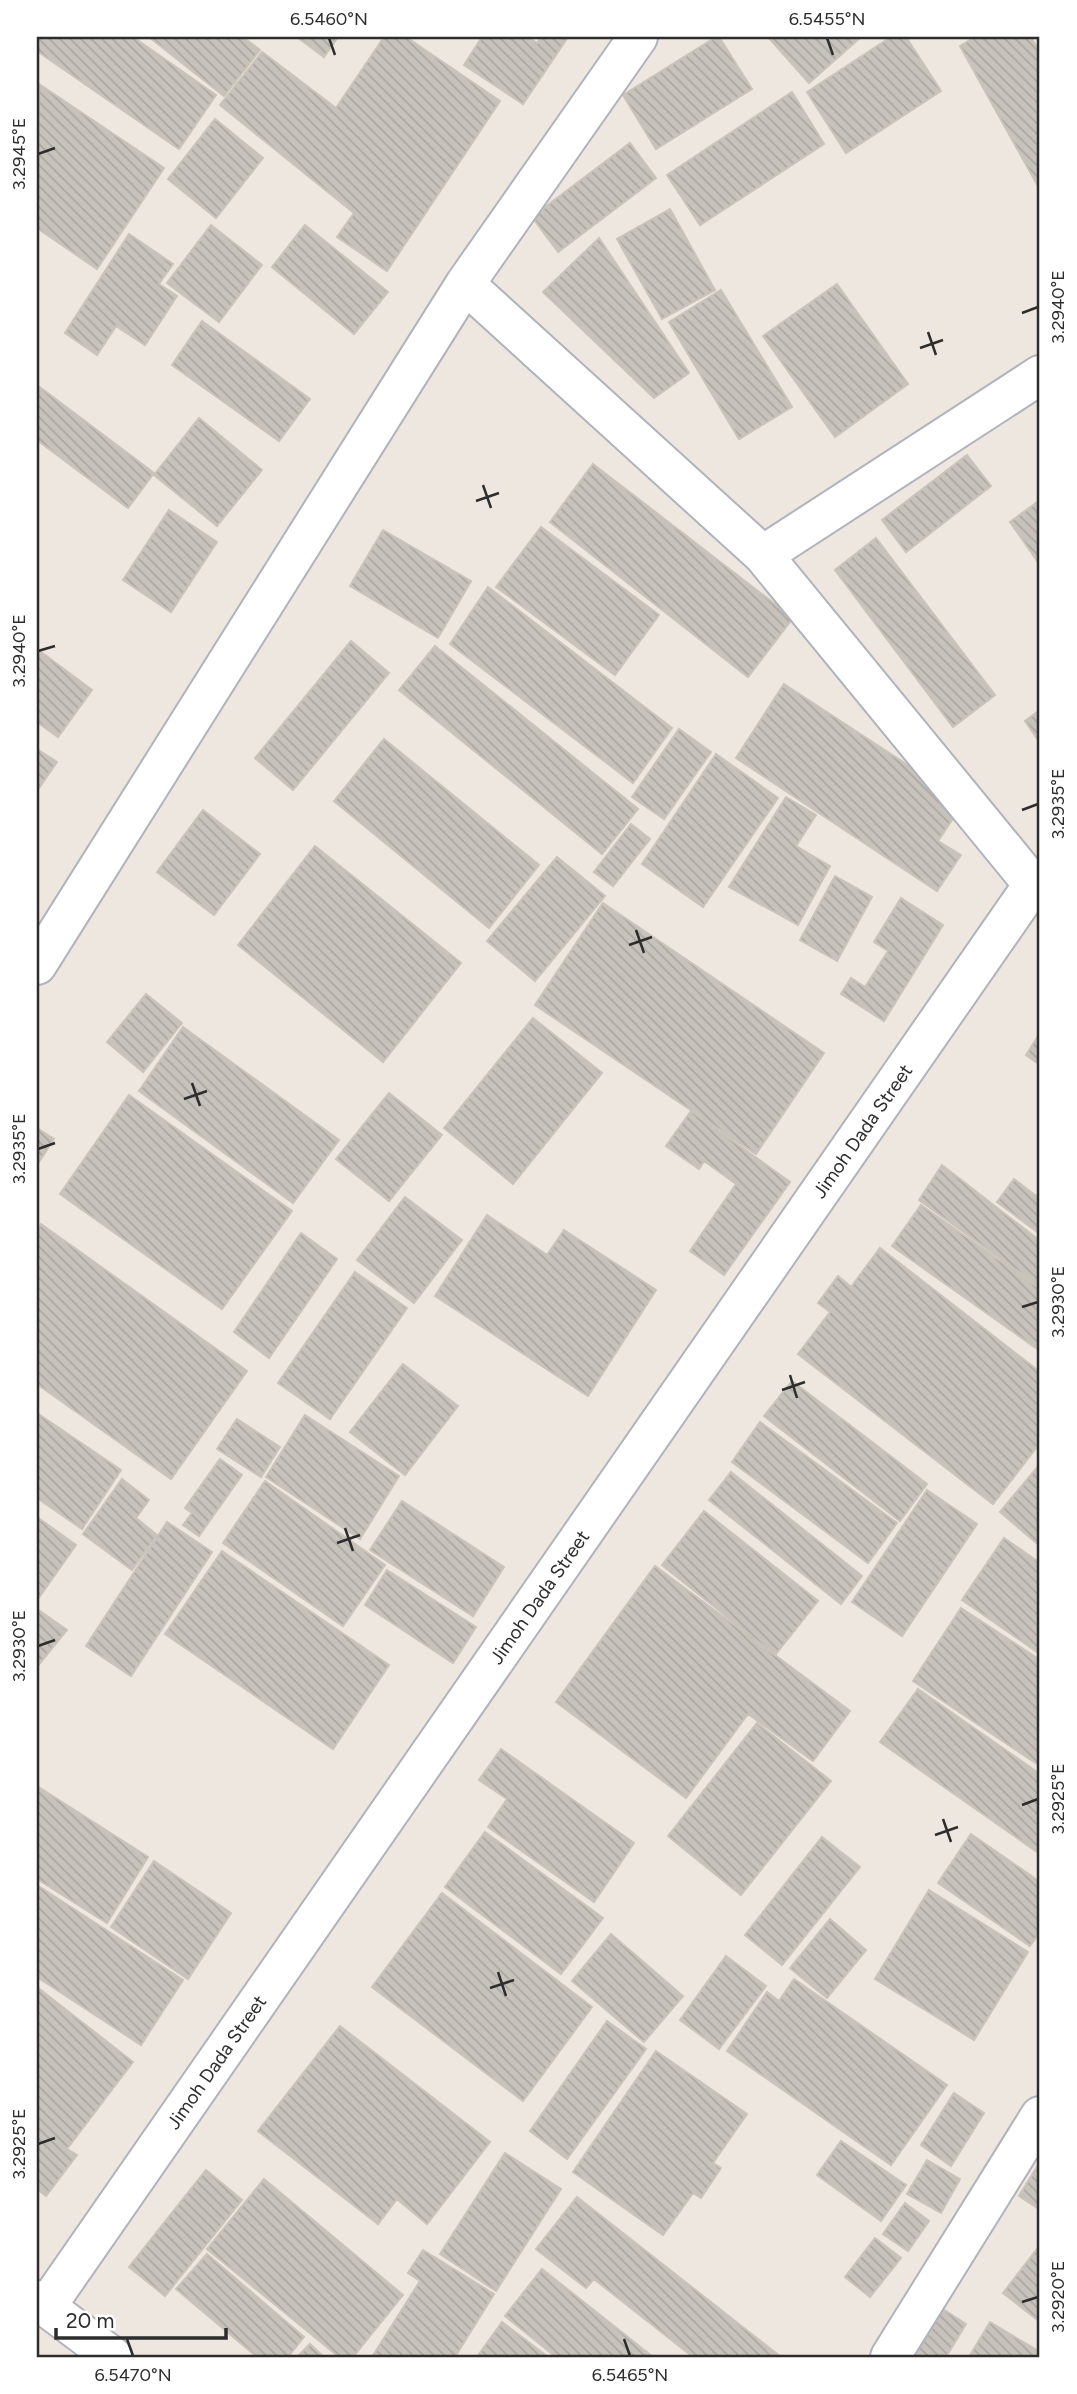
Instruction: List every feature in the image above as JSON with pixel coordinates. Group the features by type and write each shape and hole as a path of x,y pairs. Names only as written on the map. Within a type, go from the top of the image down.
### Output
{"street":[{"path":"37,965 465,284 638,37"},
{"path":"465,284 763,555 1036,889"},
{"path":"763,555 1040,375"},
{"name":"Jimoh Dada Street","path":"41,2303 1036,889"},
{"path":"890,2357 1040,2116"},
{"path":"41,2303 113,2357"}],"building":[{"path":"37,37 133,37 216,95 179,149 37,51"},
{"path":"149,37 243,37 260,50 224,96"},
{"path":"297,37 338,37 324,57"},
{"path":"384,37 406,37 500,101 387,271 337,237 354,213 220,105 262,52 336,108"},
{"path":"482,37 528,37 537,43 541,37 568,37 523,104 464,65"},
{"path":"719,37 752,89 656,149 623,95"},
{"path":"768,37 861,37 809,83"},
{"path":"891,37 906,37 941,91 846,153 807,92"},
{"path":"975,37 1031,37 1040,53 1040,190 960,46"},
{"path":"39,84 164,168 97,269 37,228"},
{"path":"792,92 824,144 700,225 667,175"},
{"path":"215,119 263,158 216,218 168,179"},
{"path":"630,143 656,178 558,252 532,217"},
{"path":"670,209 715,290 662,319 617,239"},
{"path":"211,225 262,265 219,322 167,283"},
{"path":"305,225 388,292 354,334 272,267"},
{"path":"129,234 173,264 159,284 177,296 145,345 116,326 97,355 65,333"},
{"path":"599,238 689,373 654,398 543,292"},
{"path":"837,284 908,384 835,437 763,336"},
{"path":"721,290 792,407 739,439 669,322"},
{"path":"202,321 310,399 279,441 172,365"},
{"path":"37,385 154,473 128,508 37,440"},
{"path":"199,418 262,470 217,526 154,475"},
{"path":"967,455 991,486 906,552 882,520"},
{"path":"593,464 793,618 748,677 550,522"},
{"path":"1040,500 1040,565 1010,522"},
{"path":"169,510 217,542 171,612 123,580"},
{"path":"541,527 659,615 615,675 496,587"},
{"path":"383,530 471,581 438,638 350,586"},
{"path":"876,538 995,695 953,727 835,570"},
{"path":"488,587 672,728 633,783 450,644"},
{"path":"351,641 389,673 293,790 255,758"},
{"path":"435,646 638,809 602,854 399,690"},
{"path":"37,649 92,690 58,737 37,722"},
{"path":"784,684 964,802 938,841 961,855 937,891 736,758"},
{"path":"1040,710 1040,743 1025,721"},
{"path":"679,729 711,752 664,819 632,797"},
{"path":"384,739 539,865 489,928 334,801"},
{"path":"37,749 57,762 37,791"},
{"path":"716,754 778,798 703,907 642,864"},
{"path":"786,797 816,815 796,846 830,866 798,925 729,887"},
{"path":"203,810 260,854 214,915 157,872"},
{"path":"631,824 650,839 613,886 594,872"},
{"path":"315,846 461,963 383,1062 238,945"},
{"path":"557,857 605,896 535,981 487,941"},
{"path":"835,876 872,897 837,961 800,940"},
{"path":"901,898 943,925 884,1021 841,994 851,978 865,987 888,951 874,942"},
{"path":"603,903 824,1053 756,1154 535,1005"},
{"path":"146,994 182,1023 143,1072 107,1042"},
{"path":"533,1018 602,1073 513,1184 444,1128"},
{"path":"183,1027 339,1140 293,1203 139,1091"},
{"path":"1040,1033 1040,1065 1026,1055"},
{"path":"389,1093 442,1135 389,1201 336,1159"},
{"path":"129,1095 292,1211 222,1309 60,1194"},
{"path":"691,1111 790,1182 724,1275 690,1251 736,1184 704,1161 699,1169 666,1146"},
{"path":"37,1128 54,1139 37,1165"},
{"path":"942,1165 1040,1241 1040,1287 919,1200"},
{"path":"1014,1179 1040,1199 1040,1234 997,1202"},
{"path":"405,1197 462,1240 414,1303 357,1260"},
{"path":"921,1205 1040,1289 1040,1351 892,1246"},
{"path":"487,1215 547,1255 564,1230 656,1290 588,1396 435,1296"},
{"path":"41,1224 247,1371 171,1479 37,1384 37,1231"},
{"path":"301,1233 337,1259 269,1358 234,1332"},
{"path":"880,1248 1040,1372 1040,1443 993,1504 798,1354 830,1312 818,1303 838,1276 851,1287"},
{"path":"355,1272 407,1308 330,1419 278,1383"},
{"path":"403,1364 458,1406 405,1475 350,1432"},
{"path":"792,1381 927,1484 900,1521 764,1416"},
{"path":"37,1413 121,1470 82,1529 37,1498"},
{"path":"305,1415 399,1476 360,1539 266,1477"},
{"path":"237,1419 280,1447 261,1477 217,1449"},
{"path":"760,1422 897,1523 868,1563 732,1462"},
{"path":"220,1459 242,1475 199,1536 183,1525 192,1513 185,1508"},
{"path":"1040,1464 1040,1546 1000,1512"},
{"path":"731,1472 862,1576 841,1604 709,1500"},
{"path":"122,1479 149,1500 136,1518 157,1535 132,1570 83,1534"},
{"path":"265,1481 385,1565 343,1626 223,1543"},
{"path":"927,1490 977,1524 902,1636 852,1602"},
{"path":"402,1501 504,1567 473,1616 370,1550"},
{"path":"704,1511 818,1601 775,1655 662,1565"},
{"path":"37,1517 76,1545 38,1599 37,1598"},
{"path":"167,1522 212,1552 131,1676 86,1646"},
{"path":"1004,1538 1040,1563 1040,1654 962,1600"},
{"path":"222,1551 389,1665 333,1749 165,1634"},
{"path":"655,1566 850,1711 813,1761 748,1714 686,1798 556,1702"},
{"path":"387,1570 476,1627 453,1663 365,1605"},
{"path":"961,1608 1040,1660 1040,1766 913,1681"},
{"path":"37,1609 67,1630 37,1667"},
{"path":"918,1689 1040,1774 1040,1854 880,1742"},
{"path":"757,1723 831,1781 741,1895 668,1836"},
{"path":"501,1749 634,1843 594,1902 488,1827 507,1799 479,1780"},
{"path":"37,1786 148,1857 107,1923 37,1879"},
{"path":"485,1832 603,1918 561,1974 445,1887"},
{"path":"971,1834 1040,1882 1040,1932 1030,1946 938,1883"},
{"path":"822,1837 860,1867 782,1965 745,1935"},
{"path":"154,1861 231,1913 188,1979 111,1927"},
{"path":"37,1885 183,1980 141,2045 37,1977"},
{"path":"929,1890 1028,1952 974,2040 875,1979"},
{"path":"442,1893 592,2007 523,2101 372,1987"},
{"path":"830,1919 866,1950 827,1998 790,1968"},
{"path":"611,1934 683,1996 644,2042 572,1981"},
{"path":"726,1956 766,1986 719,2049 680,2020"},
{"path":"794,1979 947,2085 891,2165 727,2051 767,1992 779,2001"},
{"path":"37,1987 133,2062 67,2149 77,2155 46,2196 37,2189"},
{"path":"607,2021 646,2049 567,2159 530,2131"},
{"path":"340,2026 490,2142 427,2224 397,2199 378,2224 258,2131"},
{"path":"656,2051 747,2114 713,2163 721,2168 701,2198 693,2193 663,2235 573,2172"},
{"path":"954,2093 984,2113 951,2166 921,2145"},
{"path":"841,2141 906,2185 881,2221 817,2175"},
{"path":"505,2153 561,2189 496,2291 440,2254"},
{"path":"927,2160 960,2179 941,2213 907,2194"},
{"path":"1040,2162 1040,2210 1019,2196"},
{"path":"206,2170 242,2200 165,2296 129,2267"},
{"path":"264,2179 403,2295 353,2357 339,2357 207,2249"},
{"path":"577,2197 781,2357 693,2357 594,2279 586,2288 536,2249"},
{"path":"905,2203 929,2221 908,2251 883,2234"},
{"path":"875,2238 901,2258 870,2297 845,2277"},
{"path":"1040,2245 1040,2322 1003,2293"},
{"path":"423,2250 494,2294 455,2357 372,2357 420,2281 408,2273"},
{"path":"207,2254 304,2337 288,2357 257,2357 176,2289"},
{"path":"542,2269 653,2357 556,2357 505,2316"},
{"path":"943,2309 966,2324 946,2357 914,2357"},
{"path":"502,2322 548,2357 477,2357"},
{"path":"990,2322 1040,2352 1040,2357 969,2357"},
{"path":"310,2344 324,2357 297,2357"}]}
